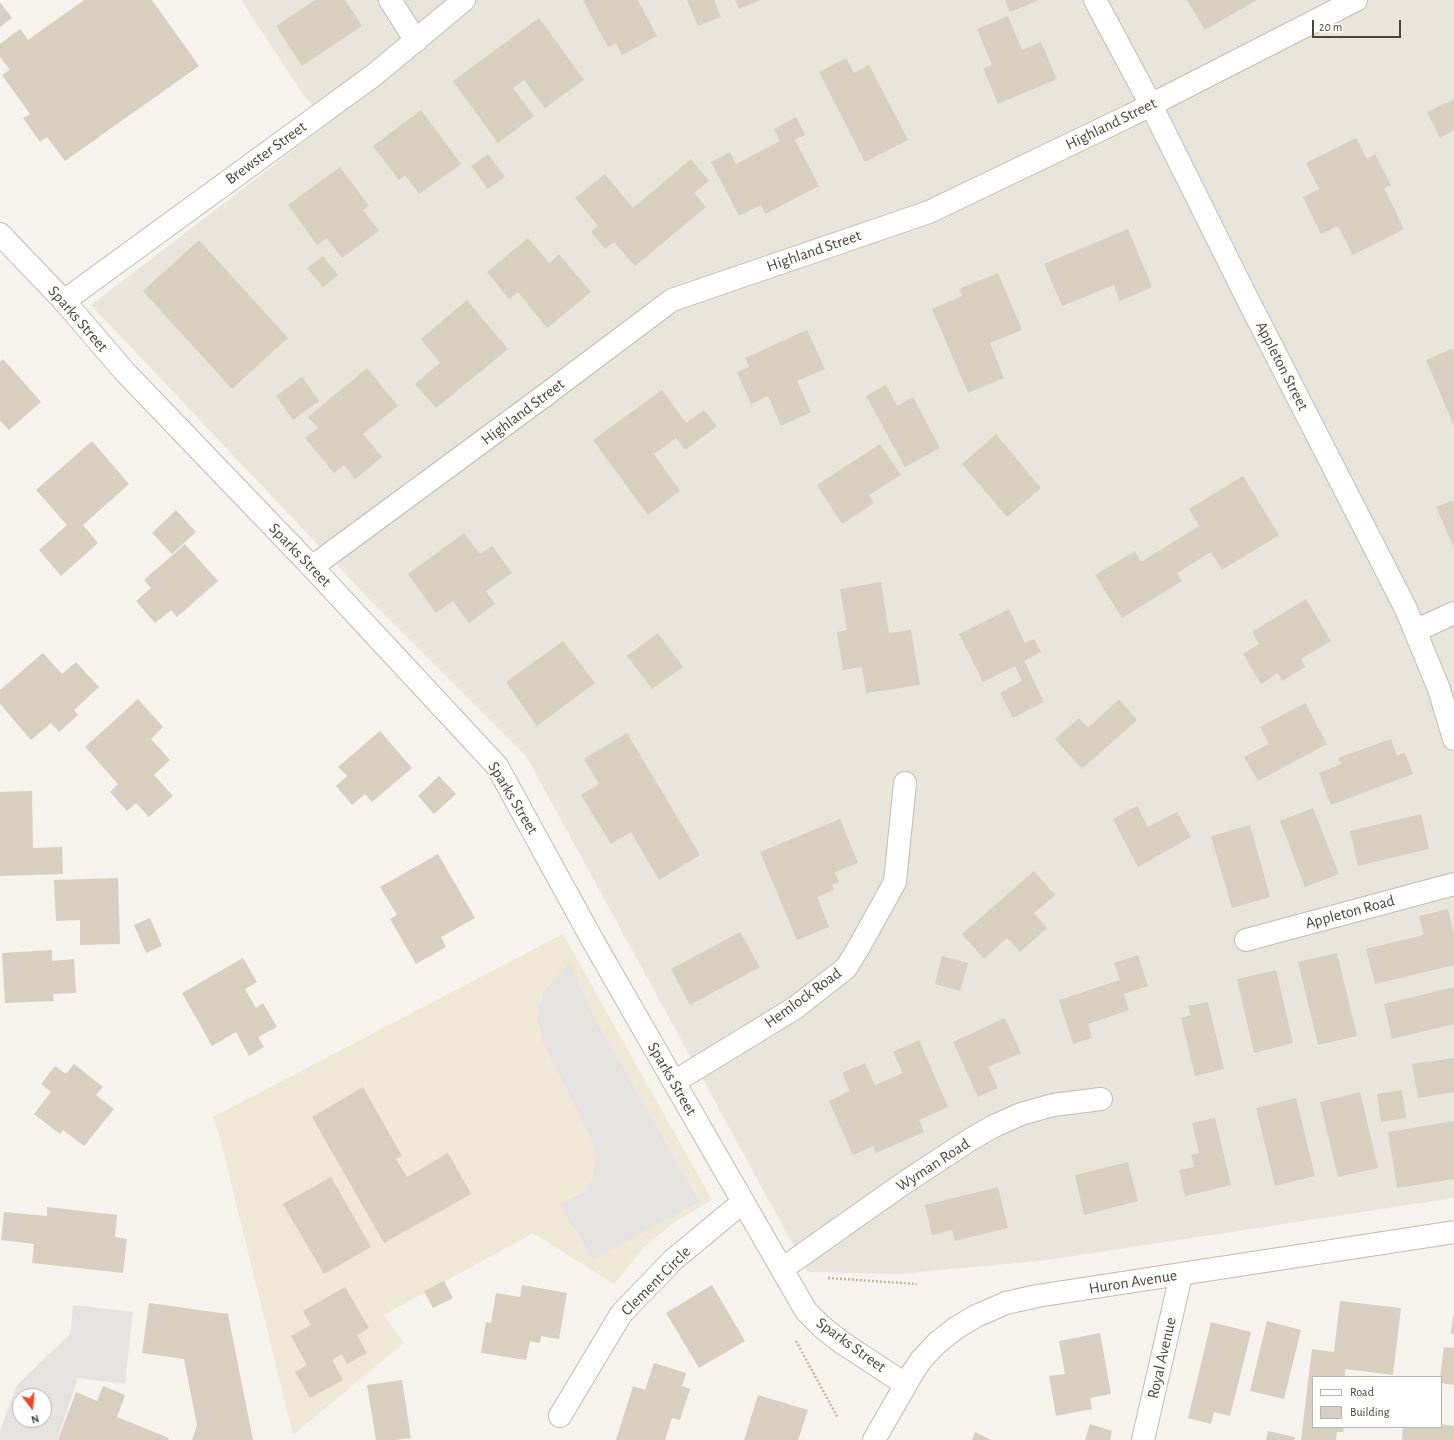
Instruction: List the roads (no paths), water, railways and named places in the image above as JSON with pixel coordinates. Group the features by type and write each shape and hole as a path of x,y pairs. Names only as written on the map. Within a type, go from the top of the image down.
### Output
{"street":[{"path":"390,0 416,41"},
{"name":"Brewster Street","path":"64,301 374,75 464,0"},
{"name":"Appleton Street","path":"1095,0 1151,105 1270,344 1406,608 1439,689 1454,739"},
{"name":"Highland Street","path":"312,567 672,300 929,212 1151,105 1356,0"},
{"name":"Sparks Street","path":"0,234 64,301 125,372 312,567 497,766 593,940 806,1310 822,1327 841,1342 905,1384"},
{"path":"1415,631 1454,613"},
{"name":"Hemlock Road","path":"674,1082 795,1008 846,968 860,947 894,882 905,784"},
{"name":"Appleton Road","path":"1246,940 1454,884"},
{"name":"Wyman Road","path":"782,1269 904,1183 992,1127 1021,1114 1053,1104 1101,1099"},
{"name":"Clement Circle","path":"560,1416 621,1314 674,1260 743,1202"},
{"name":"Huron Avenue","path":"874,1440 905,1384 921,1360 937,1343 956,1328 986,1311 1019,1300 1454,1232"},
{"name":"Royal Avenue","path":"1142,1440 1181,1275"}]}
